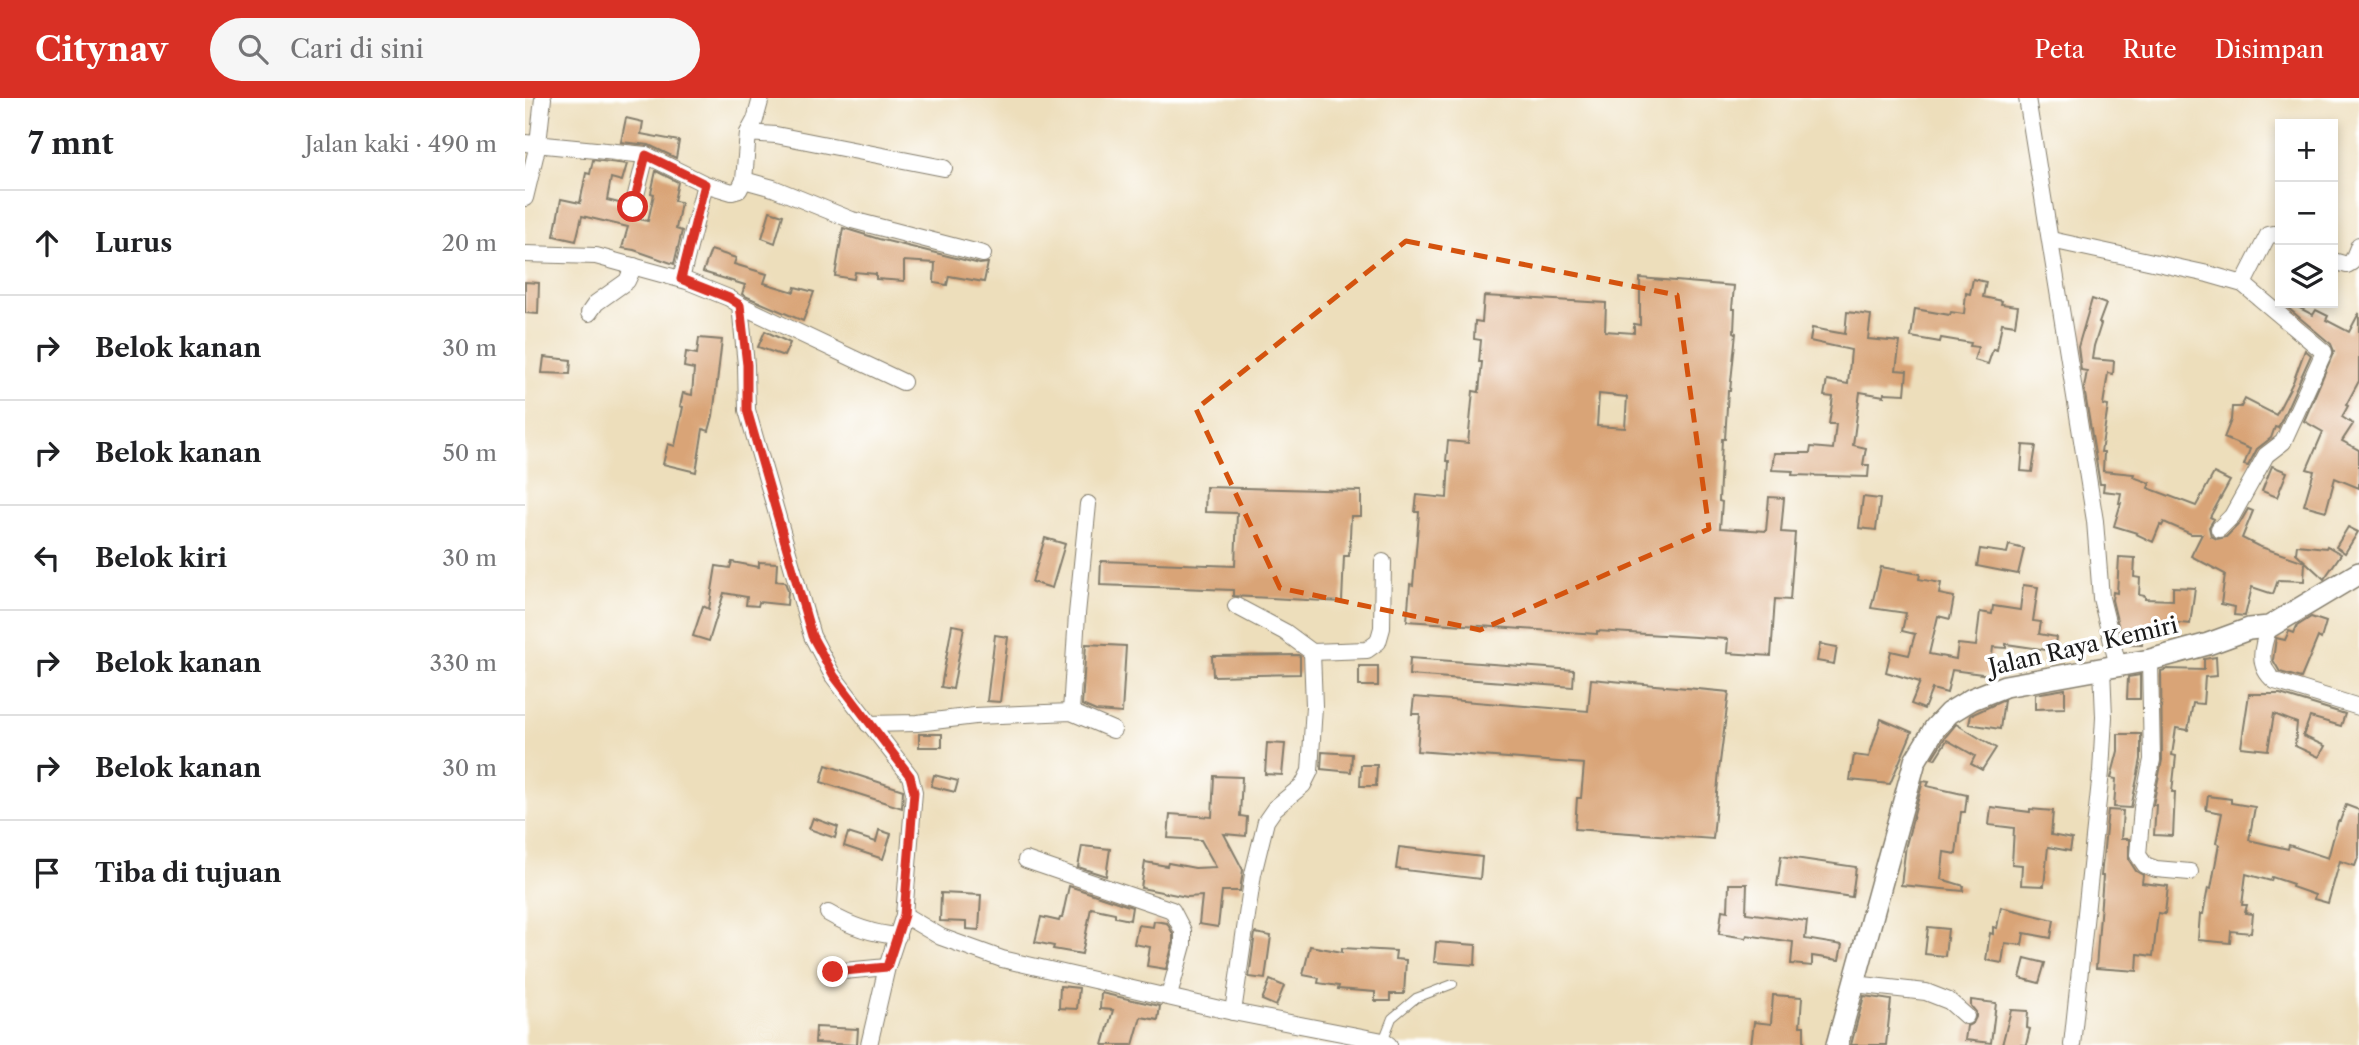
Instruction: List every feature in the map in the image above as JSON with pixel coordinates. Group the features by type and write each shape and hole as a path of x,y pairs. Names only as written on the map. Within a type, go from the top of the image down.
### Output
{"street":[{"path":"525,198 531,144 543,98"},
{"path":"531,144 646,155 705,184 732,192 739,190 744,180 748,133 761,98"},
{"path":"2027,98 2095,521 2110,667 2072,1045"},
{"path":"748,133 776,135 944,168"},
{"path":"633,207 646,155"},
{"path":"744,180 773,188 844,217 983,254"},
{"path":"681,279 705,184"},
{"path":"2243,284 2268,235 2275,234"},
{"path":"2051,240 2243,284 2324,352 2283,442 2266,455 2232,516 2219,529"},
{"path":"2338,262 2347,265 2352,262 2359,244"},
{"path":"525,254 596,256 681,279 729,298 903,382"},
{"path":"589,313 596,303 627,281 634,267"},
{"path":"740,305 747,365 747,410 812,636 834,676 910,776 914,792 904,915 887,967 869,1045"},
{"path":"1071,712 1088,504"},
{"path":"1236,606 1285,632 1312,652 1367,650 1378,642 1382,628 1383,562"},
{"name":"Jalan Raya Kemiri","path":"1837,1045 1915,761 1935,728 1949,713 1972,699 2005,686 2150,660 2209,644 2249,629 2269,627 2359,573"},
{"path":"2269,627 2263,646 2262,664 2268,675 2275,681 2359,707"},
{"path":"1233,1012 1253,874 1266,821 1275,808 1303,785 1310,771 1314,706 1312,652"},
{"path":"2150,660 2152,760 2142,808 2139,855 2145,865 2156,869 2190,872"},
{"path":"868,723 917,723 975,716 1071,712 1113,730"},
{"path":"1026,860 1172,910 1184,931 1169,996"},
{"path":"828,913 841,921 878,934 898,936"},
{"path":"904,915 941,937 1002,959 1233,1012 1386,1043"},
{"path":"833,972 887,967"},
{"path":"1854,984 1926,992 1949,1001 1966,1016"}],"lane":[{"path":"1386,1043 1392,1018 1416,998 1453,984"}],"highlighted area":[{"path":"1406,241 1677,295 1709,529 1480,630 1280,588 1196,409"}],"building":[{"path":"626,118 643,122 641,134 679,141 676,158 649,145 621,142"},
{"path":"593,160 627,164 622,181 611,178 607,200 623,204 625,214 630,217 648,221 656,171 678,182 674,201 681,202 676,229 682,231 674,264 622,248 628,227 582,216 576,241 554,236 561,199 580,203 586,173 590,174"},
{"path":"770,211 783,215 775,243 762,238"},
{"path":"843,228 980,264 988,263 984,282 949,276 947,285 934,283 935,263 904,261 904,281 876,279 876,274 855,272 854,279 835,276"},
{"path":"711,250 736,258 734,264 767,274 764,283 794,292 795,287 814,292 803,321 745,296 742,294 745,285 703,272"},
{"path":"1640,278 1734,286 1732,309 1735,309 1736,333 1725,439 1722,439 1720,528 1766,531 1769,497 1784,498 1781,532 1795,533 1790,600 1775,599 1771,656 1727,653 1728,639 1597,631 1597,634 1407,621 1417,538 1417,495 1447,498 1448,441 1468,443 1473,391 1479,392 1482,362 1479,362 1481,340 1474,339 1475,321 1482,322 1484,296 1606,303 1605,331 1634,333 1634,324 1640,325","holes":["1599,394 1627,397 1625,428 1597,426"]},
{"path":"1973,279 1986,282 1983,297 2002,301 2001,304 2018,306 2015,325 2002,323 1997,350 1993,349 1988,364 1974,360 1978,347 1970,346 1971,343 1911,337 1915,309 1950,315 1951,312 1964,314 1966,293 1970,294"},
{"path":"525,282 539,283 538,314 525,313"},
{"path":"2092,299 2106,304 2092,359 2114,361 2113,374 2108,373 2103,405 2108,406 2101,452 2104,452 2103,471 2134,474 2133,477 2150,483 2148,488 2196,506 2214,473 2230,481 2210,517 2214,519 2209,527 2211,536 2217,539 2226,537 2240,523 2248,509 2253,511 2242,538 2305,562 2304,581 2278,580 2273,594 2252,587 2245,616 2234,615 2235,607 2221,604 2225,574 2191,556 2202,534 2191,534 2164,522 2153,542 2137,533 2114,526 2121,493 2103,491 2104,484 2100,484 2084,388 2087,371 2081,370 2078,347"},
{"path":"2288,308 2300,308 2313,315 2316,310 2328,316 2326,320 2349,332 2359,313 2359,381 2342,417 2353,424 2342,441 2359,450 2359,488 2335,478 2326,511 2304,505 2314,471 2307,469 2323,432 2304,421 2334,351 2331,344"},
{"path":"1847,312 1871,315 1868,339 1900,342 1896,370 1907,371 1905,394 1884,393 1884,396 1860,392 1853,445 1866,448 1863,465 1869,465 1868,477 1792,475 1793,471 1772,470 1774,453 1810,453 1811,447 1833,449 1836,424 1829,424 1833,397 1824,396 1827,380 1848,384 1851,350 1810,341 1812,328 1845,334"},
{"path":"765,331 790,343 784,356 758,347"},
{"path":"699,338 722,340 713,416 709,431 703,429 696,472 663,464 668,444 675,446 683,393 692,395 694,369 684,367 686,352 697,354"},
{"path":"2305,350 2311,355 2278,428 2275,427 2271,438 2257,449 2248,466 2244,465 2250,449 2224,438 2231,420 2232,407 2241,407 2245,399 2276,415"},
{"path":"544,357 571,360 570,374 542,373"},
{"path":"2023,445 2036,446 2032,472 2021,471"},
{"path":"2272,466 2287,472 2277,497 2262,491"},
{"path":"1206,487 1361,491 1361,516 1351,516 1349,556 1344,556 1342,602 1233,596 1233,590 1100,585 1101,561 1235,566 1237,513 1205,512"},
{"path":"1863,497 1880,499 1876,530 1859,528"},
{"path":"2348,527 2358,532 2345,553 2336,547"},
{"path":"1045,538 1065,544 1052,588 1032,582"},
{"path":"2009,545 2024,549 2018,574 1977,566 1980,549 2007,553"},
{"path":"2297,545 2327,546 2341,554 2324,579 2296,553"},
{"path":"2119,557 2135,558 2134,577 2140,578 2139,595 2145,596 2145,599 2173,600 2173,587 2195,588 2190,624 2142,624 2142,645 2129,645 2129,629 2119,629 2112,600 2113,592 2117,593"},
{"path":"732,562 759,567 759,562 777,563 776,581 785,582 788,591 787,605 759,602 758,606 746,605 747,597 724,593 709,641 693,636 703,606 709,609 716,566 730,568"},
{"path":"1881,567 1920,574 1919,579 1941,583 1939,594 1954,597 1950,619 1938,616 1929,654 1956,659 1958,644 1976,646 1980,612 1992,614 1993,606 2020,610 2023,585 2038,587 2033,621 2041,622 2039,634 2056,637 2054,651 2006,644 2006,648 1993,647 1990,675 1952,670 1947,693 1932,689 1924,709 1911,704 1920,682 1886,672 1891,651 1909,655 1915,634 1902,631 1906,613 1871,608"},
{"path":"2311,617 2326,622 2321,639 2318,637 2301,678 2280,672 2273,660 2276,638 2285,640 2289,631 2294,633 2297,626"},
{"path":"952,625 964,627 953,689 941,687"},
{"path":"995,635 1008,637 1000,702 987,701"},
{"path":"1086,644 1126,646 1122,713 1096,711 1082,705"},
{"path":"1820,644 1837,647 1834,664 1817,661"},
{"path":"1298,655 1300,674 1213,676 1212,656"},
{"path":"2216,657 2217,676 2205,677 2203,704 2193,703 2188,730 2176,728 2172,755 2176,756 2172,792 2175,792 2173,836 2154,835 2156,805 2153,805 2162,760 2161,671 2204,670 2204,659"},
{"path":"1410,658 1574,670 1573,687 1409,675"},
{"path":"1359,666 1378,666 1378,686 1359,686"},
{"path":"2140,675 2140,699 2127,699 2128,677"},
{"path":"1591,679 1729,692 1713,839 1575,829 1577,798 1581,798 1584,764 1417,751 1420,714 1412,714 1414,697 1588,711"},
{"path":"2065,689 2065,708 2035,709 2035,694"},
{"path":"2249,694 2280,694 2345,714 2341,726 2310,717 2303,736 2325,746 2319,757 2295,746 2297,723 2274,714 2268,750 2241,747"},
{"path":"2004,700 2000,729 1969,724 1971,715"},
{"path":"1881,719 1912,732 1890,784 1850,780 1854,755 1869,757"},
{"path":"1956,724 1996,748 1982,770 1971,764 1975,756 1947,740 1935,759 1932,758"},
{"path":"919,734 942,734 942,747 919,747"},
{"path":"2118,734 2141,734 2141,759 2131,808 2114,807 2116,779 2111,778 2118,751"},
{"path":"1267,743 1285,744 1282,775 1265,774"},
{"path":"1322,752 1352,754 1351,772 1321,769"},
{"path":"826,765 903,790 902,808 821,782"},
{"path":"1361,765 1377,765 1376,786 1360,786"},
{"path":"934,775 958,781 955,792 931,786"},
{"path":"1214,776 1242,777 1240,816 1247,817 1246,836 1224,834 1243,870 1240,891 1222,891 1218,927 1199,924 1202,896 1187,897 1141,888 1145,862 1195,868 1216,867 1201,840 1168,838 1170,814 1212,817"},
{"path":"1923,781 1929,782 1927,786 1967,795 1965,812 1961,812 1956,854 1944,852 1941,879 1964,886 1963,891 1901,885 1906,845"},
{"path":"2208,796 2231,799 2231,803 2255,807 2249,840 2288,849 2289,845 2328,858 2338,821 2346,805 2359,810 2359,855 2355,866 2340,861 2328,903 2314,899 2315,895 2292,887 2293,884 2272,877 2271,881 2246,874 2242,905 2247,905 2245,913 2253,914 2251,933 2231,931 2230,943 2198,940 2200,914 2203,914 2208,888 2211,889 2222,813 2206,810"},
{"path":"1991,807 2030,812 2030,809 2053,811 2051,835 2072,839 2070,851 2048,847 2044,886 2021,885 2022,865 2012,864 2014,828 1989,825"},
{"path":"2108,810 2123,811 2121,839 2129,839 2129,860 2136,871 2143,875 2142,883 2168,886 2165,914 2158,913 2153,956 2138,954 2137,971 2096,968"},
{"path":"813,818 838,827 835,838 809,829"},
{"path":"879,830 891,834 883,859 844,846 848,833 876,842"},
{"path":"1082,846 1110,849 1106,876 1078,867"},
{"path":"1399,847 1482,857 1480,879 1396,869"},
{"path":"1781,856 1856,867 1852,897 1777,886"},
{"path":"1729,884 1747,884 1746,913 1807,921 1805,939 1842,945 1839,960 1812,956 1812,966 1791,964 1793,942 1719,934 1722,910 1728,911"},
{"path":"1069,886 1132,907 1130,920 1115,917 1115,913 1091,908 1082,954 1053,949 1054,946 1035,942 1041,917 1059,921 1062,918"},
{"path":"941,893 981,895 979,930 966,929 966,922 940,921"},
{"path":"2001,907 2054,920 2051,938 2024,933 2022,945 2005,943 2002,963 1986,960 1990,933 1993,934 1993,927 1997,928"},
{"path":"1154,921 1167,923 1173,934 1166,969 1147,966 1150,947 1134,944 1138,925 1153,927"},
{"path":"1928,927 1948,929 1945,956 1925,954"},
{"path":"1255,933 1271,936 1265,979 1249,977"},
{"path":"1436,942 1476,945 1475,965 1434,962"},
{"path":"1310,946 1342,952 1342,948 1396,951 1395,959 1406,960 1404,994 1390,994 1390,1001 1375,1001 1375,992 1338,989 1339,986 1318,983 1319,978 1303,975"},
{"path":"2025,958 2045,963 2039,983 2020,978"},
{"path":"1270,980 1284,986 1276,1006 1262,1000"},
{"path":"1060,986 1079,988 1077,1009 1059,1008"},
{"path":"1101,993 1160,1006 1158,1020 1141,1017 1133,1045 1103,1045 1113,1010 1100,1009"},
{"path":"1773,995 1802,997 1800,1026 1804,1026 1804,1045 1751,1045 1754,1022 1771,1024"},
{"path":"1864,996 1891,1000 1886,1045 1851,1045"},
{"path":"1971,1000 1996,1003 1991,1043 1965,1040 1967,1026 1973,1023 1976,1017"},
{"path":"2011,1010 2028,1011 2027,1028 2030,1029 2026,1045 2002,1045"},
{"path":"816,1027 858,1029 857,1045 815,1043"}],"route":[{"path":"633,207 646,155 705,184 681,279 740,305 747,365 747,410 812,636 834,676 910,776 914,792 904,915 887,967 833,972"}]}
